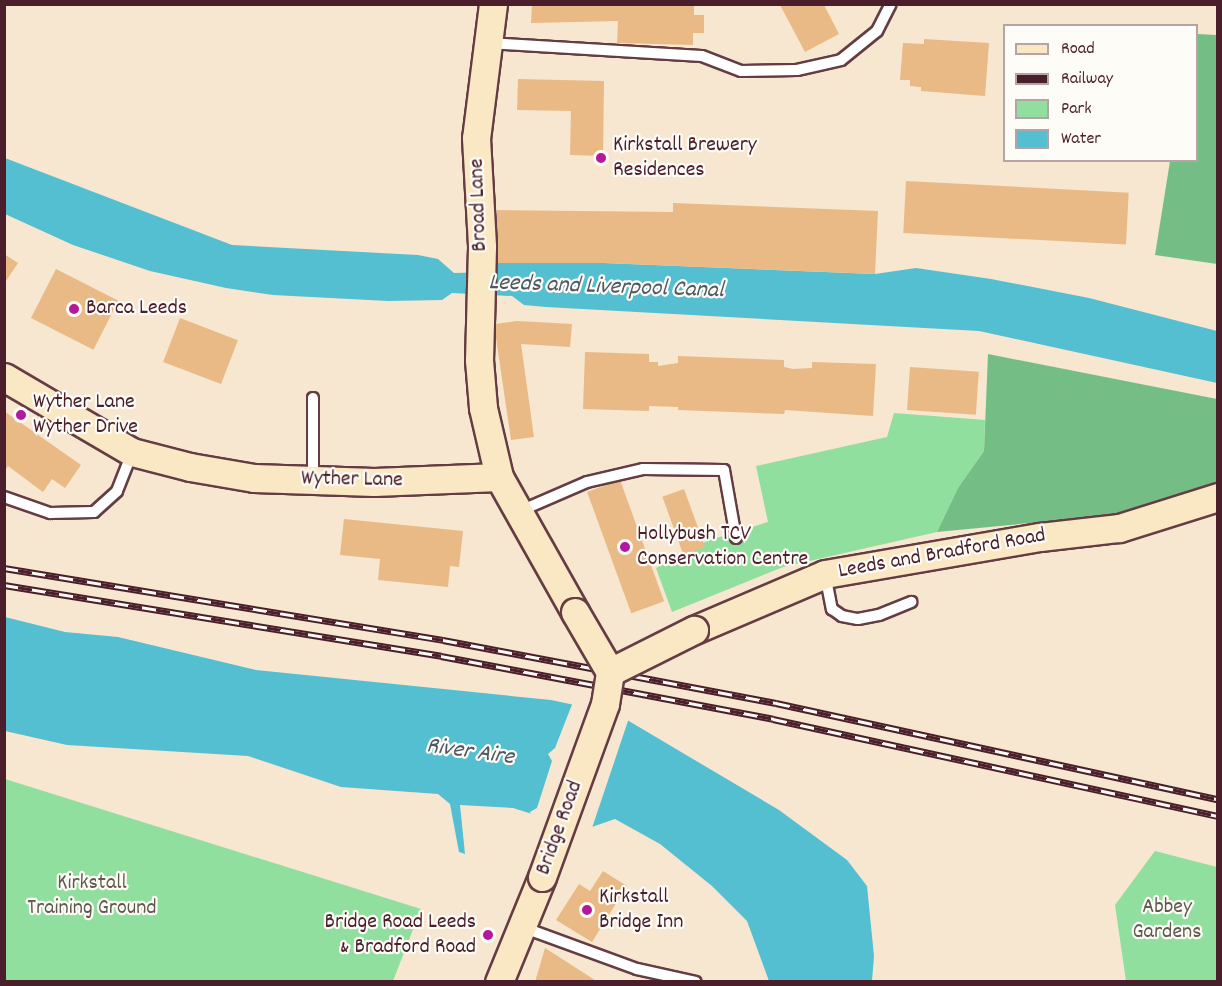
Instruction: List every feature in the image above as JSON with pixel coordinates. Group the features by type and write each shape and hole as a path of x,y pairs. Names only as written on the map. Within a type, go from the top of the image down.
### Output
{"street":[{"name":"Broad Lane","path":"493,4 476,138 482,247 479,318 483,408 500,477"},
{"name":"Wyther Lane","path":"4,377 132,452 254,478 374,482 500,477"},
{"path":"500,477 610,672"},
{"name":"Leeds and Bradford Road","path":"610,672 694,630 825,574 1040,537 1119,528 1218,497"},
{"name":"Bridge Road","path":"499,981 542,877 605,704 610,672"}],"lane":[{"path":"488,43 702,56 741,71 797,70 841,60 877,31 891,4"},
{"path":"312,480 313,398"},
{"path":"4,497 50,513 94,512 117,490 132,452"},
{"path":"519,511 587,482 643,469 724,470 736,538"},
{"path":"825,574 832,609 842,616 858,619 879,615 912,602"},
{"path":"522,927 637,969 696,981"}],"green space":[{"path":"1198,34 1217,35 1217,264 1155,255 1170,162 1198,162"},
{"path":"988,354 1217,399 1217,481 1197,494 1112,515 937,532 958,488 984,451"},
{"path":"894,413 985,420 984,451 958,488 937,532 783,567 672,612 656,568 707,541 768,522 756,466 887,437"},
{"name":"Kirkstall Training Ground","path":"5,779 421,909 393,981 5,981"},
{"name":"Abbey Gardens","path":"1155,851 1217,867 1217,981 1126,981 1115,905"}],"water":[{"name":"Leeds and Liverpool Canal","path":"5,158 232,245 418,255 438,259 454,273 493,272 497,263 604,263 875,274 916,268 991,279 1089,298 1217,331 1217,383 979,331 546,307 524,305 512,296 452,293 442,300 388,301 273,295 226,288 150,271 73,245 5,214"},
{"name":"River Aire","path":"5,617 65,632 118,637 256,670 551,700 617,714 779,810 847,860 867,886 874,956 872,981 769,981 747,921 712,886 660,844 615,819 583,830 513,808 460,805 465,854 459,852 450,804 438,794 341,787 248,756 67,745 5,731"}],"pier":[{"path":"573,702 618,711 629,718 591,831 584,833 532,817 530,812 537,808 552,761 548,754 555,748"}],"building":[{"path":"532,4 694,4 694,15 704,15 704,33 693,33 693,45 617,43 618,21 531,23"},
{"path":"780,5 824,5 839,34 805,52"},
{"path":"924,39 989,43 985,96 921,91 921,87 910,86 910,80 900,80 903,43 924,44"},
{"path":"518,79 604,81 603,156 570,155 571,111 517,110"},
{"path":"906,181 1129,193 1126,245 903,233"},
{"path":"673,203 878,211 875,274 604,263 497,263 497,210 673,212"},
{"path":"4,254 18,263 4,284"},
{"name":"Barca Leeds","path":"56,269 118,301 93,350 31,318"},
{"path":"180,318 238,340 221,384 163,362"},
{"path":"517,321 572,324 570,347 521,344 534,437 511,440 494,324"},
{"path":"585,352 649,354 649,362 658,362 658,366 678,363 678,356 784,360 784,367 793,369 812,368 812,362 876,364 873,416 785,410 784,414 678,410 678,407 649,406 649,411 583,409"},
{"path":"910,367 979,372 976,415 907,410"},
{"path":"4,411 81,465 65,488 52,479 43,492 8,466 4,472"},
{"name":"Hollybush TCV Conservation Centre","path":"620,480 664,601 631,613 587,492"},
{"path":"684,489 705,547 684,555 662,497"},
{"path":"344,519 463,531 459,567 450,566 448,587 378,580 380,559 340,555"},
{"name":"Kirkstall Bridge Inn","path":"603,871 627,886 592,942 556,920 579,884 590,891"},
{"path":"545,948 598,982 535,982"}],"railway":[{"path":"4,568 443,640 776,703 1218,799"},
{"path":"4,585 441,656 773,719 1218,816"}],"place":[{"name":"Kirkstall Brewery Residences","path":"601,158"},
{"name":"Barca Leeds","path":"74,309"},
{"name":"Wyther Lane Wyther Drive","path":"21,415"},
{"name":"Hollybush TCV Conservation Centre","path":"625,547"},
{"name":"Kirkstall Bridge Inn","path":"587,910"},
{"name":"Bridge Road Leeds & Bradford Road","path":"488,935"}]}
